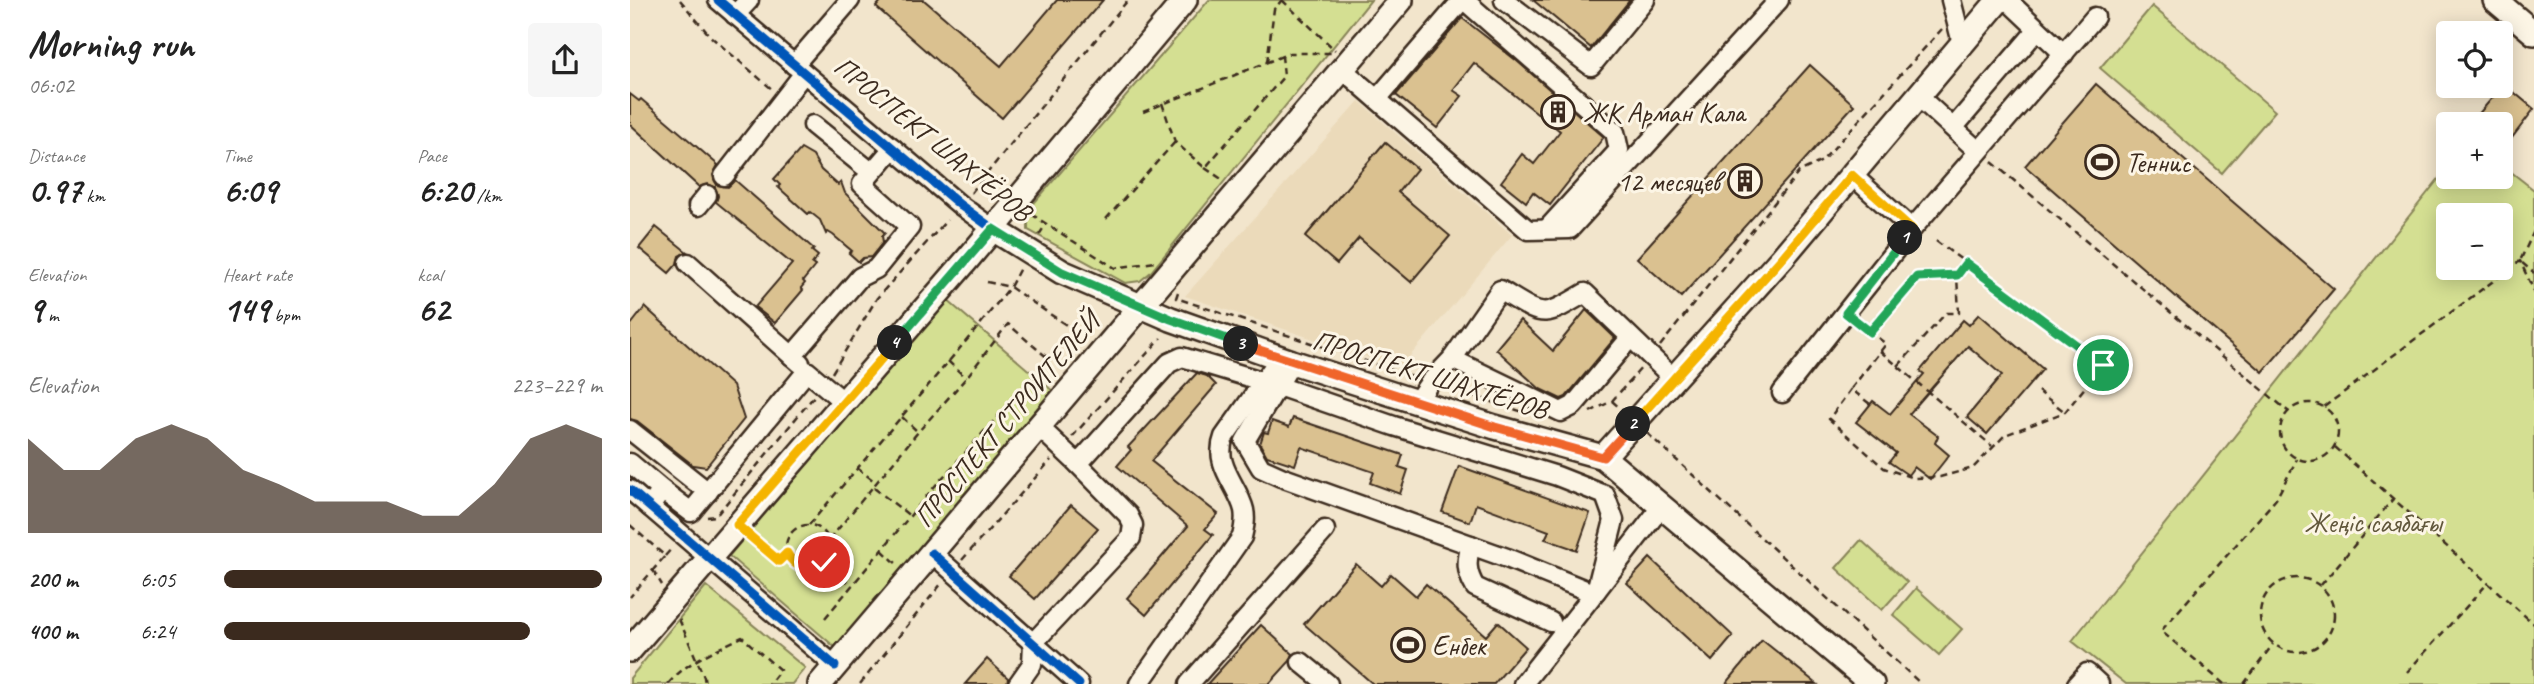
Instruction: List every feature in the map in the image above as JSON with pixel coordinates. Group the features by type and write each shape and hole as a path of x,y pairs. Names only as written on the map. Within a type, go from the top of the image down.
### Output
{"main road":[{"path":"630,650 709,557 726,520 844,402 1185,0"},
{"name":"ПРОСПЕКТ СТРОИТЕЛЕЙ","path":"820,684 1401,0"},
{"path":"1603,457 1782,258 1999,0"},
{"path":"2495,0 2534,33"},
{"name":"ПРОСПЕКТ ШАХТЁРОВ","path":"993,229 1062,272 1171,319 1286,360 1495,427 1603,457 1872,684"}],"street":[{"name":"ПРОСПЕКТ ШАХТЁРОВ","path":"718,0 960,205 993,229"},
{"path":"735,15 750,0"},
{"path":"724,176 783,99 799,69 850,0"},
{"path":"1377,99 1463,0 1615,132 1619,141 1619,150 1547,229"},
{"path":"1504,0 1591,66 1645,0"},
{"path":"1342,69 1528,230 1570,229 1779,0"},
{"path":"2007,0 2064,54"},
{"path":"1953,8 1962,43"},
{"path":"1782,393 1858,323 1912,229 2095,17"},
{"path":"1954,127 2037,30"},
{"path":"1918,96 1978,151"},
{"path":"813,125 871,173"},
{"path":"792,356 860,277 876,269 910,228 862,184 893,148"},
{"path":"1852,175 1912,229"},
{"path":"688,263 844,402"},
{"path":"1394,426 1411,399 1452,359 1500,290 1536,311 1553,312 1585,293 1673,378"},
{"path":"1452,359 1561,412 1573,406 1630,338"},
{"path":"1078,464 1169,363 1182,356 1557,476 1605,495 1612,508 1614,520 1596,591"},
{"path":"1286,360 1271,384 1245,441 1261,468 1588,591 1596,591"},
{"path":"630,463 691,512 807,370"},
{"path":"1139,684 1242,537 1245,522 1243,508 1221,460 1220,446 1271,384"},
{"path":"1017,684 1032,664 1033,643 1131,538 1133,525 1128,515 1038,426"},
{"path":"630,430 708,492"},
{"path":"630,490 835,666"},
{"path":"650,507 662,490"},
{"path":"1523,684 1662,506"},
{"path":"1189,684 1325,530"},
{"path":"1471,545 1466,561 1469,577 1475,587 1551,622"},
{"path":"932,553 1079,684"},
{"path":"1301,662 1328,684"},
{"path":"2077,684 2087,673 2099,684"}],"path":[{"path":"680,0 710,36 783,99"},
{"path":"971,193 1128,0"},
{"path":"1272,0 1277,5"},
{"path":"1143,112 1290,53 1338,53 1282,0 1274,9 1267,62"},
{"path":"1586,414 1608,404 1651,357 1798,172 1822,161 1953,8"},
{"path":"1162,103 1175,142 1205,169 1284,76 1282,56"},
{"path":"1106,219 1175,142"},
{"path":"1978,151 2288,412"},
{"path":"1031,214 1115,268 1159,262"},
{"path":"787,553 779,561 726,520 824,384 877,298 947,220"},
{"path":"2324,407 2520,261 2534,231"},
{"path":"1936,241 2103,365 2066,412 2005,435 1973,468 1940,477 1913,478 1884,468 1829,419 1886,344 1858,323 1917,277 1957,275"},
{"path":"2520,261 2534,273"},
{"path":"2520,261 2534,291"},
{"path":"1898,366 1946,313 1958,313 1957,275 1966,263"},
{"path":"987,282 1010,286 1075,331 1093,334"},
{"path":"809,525 1010,286"},
{"path":"1176,298 1522,412"},
{"path":"829,540 820,528 809,525 792,530 786,542 787,553 792,562 803,569 824,562 828,555 829,540 966,378 1008,324 1050,360"},
{"path":"825,618 909,516 1075,331"},
{"path":"860,684 951,572 1161,338"},
{"path":"1880,351 1993,447"},
{"path":"948,361 966,378"},
{"path":"1851,389 1870,404"},
{"path":"2038,391 2066,412"},
{"path":"2305,403 2324,407 2336,420 2339,429 2335,447 2330,454 2314,461 2297,459 2290,454 2280,438 2280,428 2288,412 2305,403"},
{"path":"901,417 918,432"},
{"path":"1635,422 1921,684"},
{"path":"2335,447 2534,624"},
{"path":"2224,684 2161,631 2276,499 2297,459"},
{"path":"857,468 877,484"},
{"path":"874,488 909,516"},
{"path":"2320,586 2393,499"},
{"path":"630,525 665,556 630,597"},
{"path":"824,562 852,586"},
{"path":"2296,578 2309,580 2320,586 2333,605 2332,628 2326,639 2306,651 2284,650 2273,644 2260,622 2264,597 2272,587 2283,580 2296,578"},
{"path":"2407,672 2488,583"},
{"path":"668,684 696,660 742,637 780,670 768,684"},
{"path":"2244,684 2273,644"},
{"path":"696,660 705,684"}],"shaded area":[{"path":"1359,101 1512,235 1400,368 1185,296"}],"green space":[{"path":"1209,0 1371,0 1151,272 1140,281 1125,283 1028,230 1028,210"},
{"path":"2152,6 2275,111 2222,173 2100,68"},
{"name":"Жеңіс саябағы","path":"2513,173 2534,190 2534,684 2126,684 2072,641 2436,182 2436,189 2513,189"},
{"path":"947,300 1054,392 836,648 729,556"},
{"path":"1861,540 1907,582 1882,610 1836,568"},
{"path":"706,586 805,668 792,684 630,684 630,678"},
{"path":"1916,588 1962,629 1939,655 1893,615"}],"building":[{"path":"882,0 924,0 1001,66 1057,0 1103,0 1002,118 876,7"},
{"path":"1533,0 1630,0 1591,48"},
{"name":"ЖК Арман Кала","path":"1462,18 1517,61 1604,137 1550,205 1533,192 1526,202 1501,182 1522,154 1534,164 1560,131 1474,63 1453,90 1462,96 1437,128 1396,95"},
{"name":"12 месяцев","path":"1810,65 1854,105 1681,297 1637,258"},
{"path":"2096,84 2334,289 2263,372 2025,166"},
{"path":"2513,92 2534,109 2513,136 2513,112 2480,112 2492,98 2513,98"},
{"path":"630,94 639,101 641,99 718,165 713,175 717,185 728,187 735,180 814,249 812,251 818,256 812,264 815,266 803,281 803,290 775,323 755,307 792,264 716,202 718,196 715,187 708,184 699,187 630,124"},
{"path":"1385,142 1417,169 1398,192 1450,236 1411,282 1359,238 1337,264 1305,237"},
{"path":"801,149 813,156 821,170 838,185 841,182 845,193 885,233 882,236 883,242 871,257 863,258 859,262 849,253 852,251 833,235 828,232 826,234 820,220 810,212 808,214 778,187 780,185 774,179"},
{"path":"656,227 687,252 679,256 677,264 669,273 639,248"},
{"path":"645,307 733,386 744,419 706,467 693,465 637,421 630,419 630,326"},
{"path":"1586,310 1615,338 1566,397 1561,399 1540,389 1496,349 1520,320 1553,351"},
{"path":"1979,314 2043,369 1987,434 1967,417 2002,375 1968,346 1909,414 1938,436 1935,443 1949,455 1930,479 1914,467 1908,475 1889,462 1896,453 1856,422 1873,401 1890,414 1924,374 1920,371 1963,320 1969,325"},
{"path":"1197,373 1207,376 1216,385 1151,461 1218,514 1205,529 1213,535 1146,615 1127,598 1188,526 1117,466 1131,450 1128,447"},
{"path":"1293,418 1403,455 1399,467 1408,470 1400,494 1370,483 1374,472 1301,447 1295,465 1267,456 1260,444 1264,432 1268,433 1272,421 1289,427"},
{"path":"1459,466 1590,513 1577,550 1545,539 1549,531 1476,504 1470,522 1442,512"},
{"path":"1071,505 1098,528 1035,599 1009,576"},
{"path":"1650,558 1733,636 1712,661 1627,583"},
{"path":"1356,564 1381,586 1391,574 1416,596 1426,584 1486,636 1498,622 1526,647 1494,684 1373,684 1304,624"},
{"path":"1261,625 1293,654 1269,684 1207,684"},
{"path":"1762,640 1817,684 1726,684"},
{"path":"987,659 1008,678 1007,684 965,684"}],"cycle path":[{"path":"718,0 960,205 993,229"},
{"path":"630,490 835,666"},
{"path":"932,553 1079,684"}],"place":[{"name":"ЖК Арман Кала","path":"1558,112"},
{"name":"Теннис","path":"2102,162"},
{"name":"12 месяцев","path":"1745,181"},
{"name":"Енбек","path":"1408,645"}],"route":[{"path":"824,562 810,569 803,569 792,562 787,553 779,561 737,525 993,229 1062,272 1171,319 1292,362 1495,427 1603,457 1782,258 1852,175 1912,229 1846,313 1870,332 1917,277 1957,275 1966,263 2103,365"}]}
